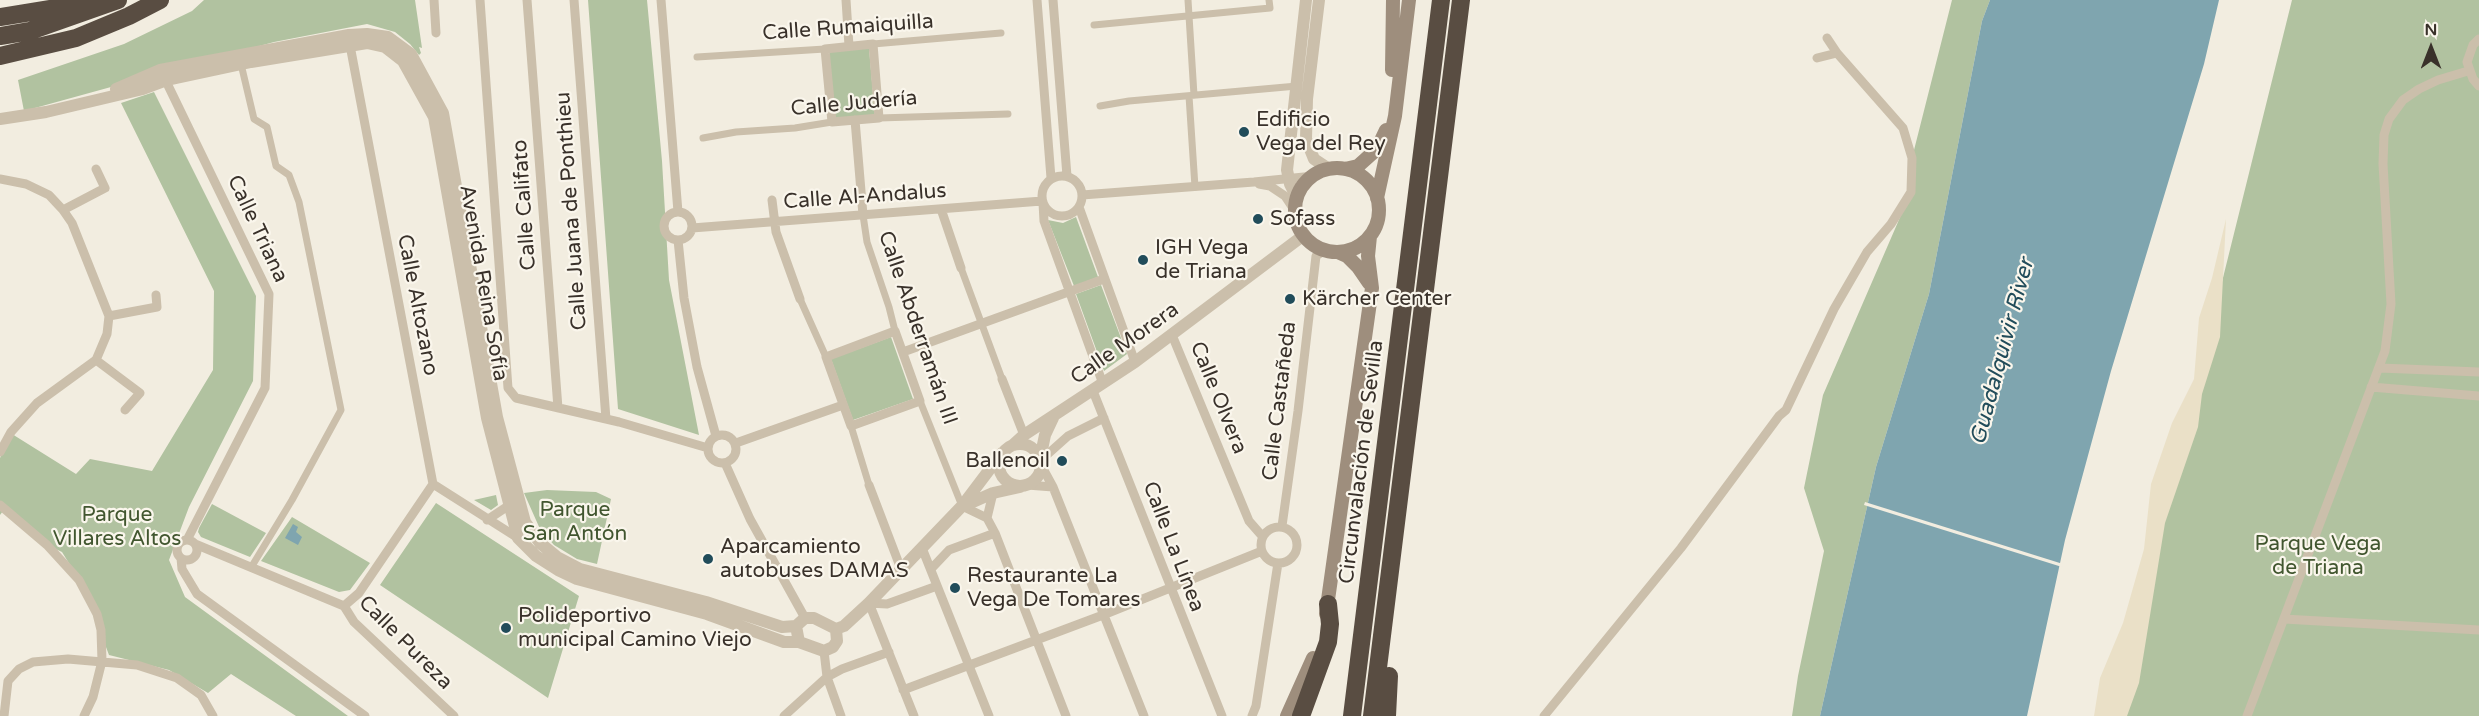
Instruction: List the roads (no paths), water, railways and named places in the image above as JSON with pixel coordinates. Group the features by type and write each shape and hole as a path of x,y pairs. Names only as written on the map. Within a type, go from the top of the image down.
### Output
{"highway":[{"path":"0,17 56,8 85,0"},
{"path":"0,36 30,31 118,0"},
{"path":"0,56 76,38 160,0"},
{"name":"Circunvalación de Sevilla","path":"1352,716 1441,0"},
{"name":"Circunvalación de Sevilla","path":"1372,716 1461,0"},
{"path":"1387,716 1397,604 1391,569"},
{"path":"1342,716 1354,635 1369,588"},
{"path":"1302,716 1328,642 1330,624 1328,604"}],"main road":[{"path":"1393,0 1393,94"},
{"path":"1372,288 1347,255 1313,244 1304,235 1298,224 1296,204 1304,185 1314,176 1329,169 1358,166 1377,149 1390,118 1406,2"},
{"path":"1287,716 1317,650 1328,604 1372,288 1368,256 1370,236 1377,222 1377,198 1395,116 1406,2"},
{"path":"1345,169 1365,179 1377,198"},
{"path":"1332,251 1353,249 1370,236"},
{"path":"1294,716 1297,697"}],"street":[{"path":"434,0 436,33"},
{"path":"480,0 508,388 516,398 606,419 708,448 715,461 725,463 735,456 736,443 729,436 716,436"},
{"name":"Calle Califato","path":"527,0 558,408"},
{"name":"Calle Juana de Ponthieu","path":"574,0 606,419"},
{"path":"660,0 678,212"},
{"path":"846,0 849,46"},
{"path":"1037,0 1052,178"},
{"path":"1053,0 1067,176"},
{"path":"1188,0 1195,187"},
{"path":"1296,204 1287,170 1306,0"},
{"path":"1319,0 1307,99 1306,139 1314,159 1329,169"},
{"path":"1094,24 1189,15 1269,4"},
{"name":"Calle Rumaiquilla","path":"697,57 825,49 1001,33"},
{"name":"Avenida Reina Sofía","path":"163,75 241,64 350,41 367,34 388,38 411,54 443,113 513,504 525,522 540,543 557,557 580,569 706,602 782,627 801,622"},
{"path":"1544,716 1681,548 1779,416 1786,410 1834,309 1867,252 1891,224 1911,192 1912,158 1903,128 1827,39"},
{"path":"2479,39 2469,53 2469,71 2479,86"},
{"name":"Avenida Reina Sofía","path":"0,119 46,112 143,88 163,75 350,41"},
{"name":"Calle Altozano","path":"350,41 433,484"},
{"path":"873,44 879,118"},
{"path":"825,49 832,122"},
{"path":"1816,58 1837,53"},
{"path":"241,64 254,119 267,128 276,166 289,175 298,202 341,410 292,500 252,566"},
{"path":"2247,716 2385,351 2391,304 2383,164 2384,135 2389,119 2403,99 2427,85 2469,71"},
{"name":"Calle Triana","path":"163,75 269,294 265,388 191,542"},
{"path":"1100,106 1130,101 1296,86"},
{"name":"Calle Judería","path":"704,138 736,132 879,118 1008,114"},
{"name":"Calle Abderramán III","path":"855,120 867,242 920,401 962,507"},
{"path":"63,210 105,188 96,169"},
{"path":"1079,207 1070,215 1058,216 1047,210 1042,202 1043,188 1052,178 1067,176 1078,183 1082,195 1079,207 1135,362"},
{"path":"1082,195 1314,176"},
{"path":"0,179 34,188 49,195 63,210 72,223 109,316 107,334 96,360 37,403 11,432 0,452"},
{"path":"1254,182 1270,186 1296,204"},
{"path":"772,200 774,222 800,299 826,357 869,485 901,569"},
{"name":"Calle Al-Andalus","path":"692,228 1042,202"},
{"name":"Calle La Línea","path":"1042,202 1044,221 1071,291 1104,418 1222,716"},
{"path":"941,209 1024,435"},
{"path":"678,212 688,217 692,228 688,235 678,240 669,238 664,226 666,218 678,212"},
{"name":"Calle Morera","path":"1014,445 1024,435 1135,362 1304,235"},
{"path":"678,240 684,298 698,367 716,436 708,448"},
{"name":"Calle Castañeda","path":"1282,526 1316,256 1332,251"},
{"path":"903,352 1104,279"},
{"path":"109,316 157,307 156,295"},
{"path":"826,357 895,331"},
{"name":"Calle Olvera","path":"1172,335 1249,521 1263,537"},
{"path":"96,360 141,393 126,410"},
{"path":"2380,368 2479,372"},
{"path":"2371,387 2479,396"},
{"path":"851,426 920,401"},
{"path":"736,443 843,405"},
{"path":"962,507 993,493 1026,485 1035,479 1043,441 1054,417"},
{"path":"1040,462 1068,436 1104,418"},
{"path":"801,622 814,618 836,629 844,626 962,507 1002,453 1014,445 1030,447 1053,487 1144,716"},
{"path":"1002,453 998,464 1000,475 1008,483 1053,487"},
{"path":"725,463 801,622 799,642"},
{"path":"344,606 359,593 433,484 518,538 536,556 577,579 707,614 784,642 799,642 824,651 833,647 837,641 836,629"},
{"path":"987,518 993,493"},
{"path":"487,520 513,504 522,529 518,538"},
{"path":"0,505 47,545 79,580 97,614 102,661 93,697 84,716"},
{"path":"962,507 987,518 995,533 1066,716"},
{"path":"1282,526 1296,536 1298,547 1293,558 1278,563 1268,559 1262,551 1263,537 1270,528 1282,526"},
{"path":"931,569 949,550 995,533"},
{"path":"518,538 527,537 540,543"},
{"path":"181,558 187,560 194,557 197,550 191,542 180,543 177,550 181,558 182,569 197,594 365,716"},
{"name":"Calle Pureza","path":"191,542 344,606 354,622 454,716"},
{"path":"922,548 989,716"},
{"path":"903,690 1103,615 1262,551"},
{"path":"1252,716 1256,706 1278,563"},
{"path":"869,603 887,604 938,586"},
{"path":"869,603 914,716"},
{"path":"2284,619 2479,630"},
{"path":"824,651 827,677 841,716"},
{"path":"784,716 827,677 842,669 889,652"},
{"path":"4,716 8,681 19,669 33,662 68,659 136,665 177,678 201,695 213,716"}],"water":[{"name":"Guadalquivir River","path":"1990,0 2219,0 2204,64 2111,371 2065,540 2027,716 1820,716 1876,467 1929,294 1982,21"},
{"path":"293,524 298,527 296,532 302,537 298,545 285,538"}],"place":[{"name":"Edificio Vega del Rey","path":"1244,132"},
{"name":"Sofass","path":"1258,219"},
{"name":"IGH Vega de Triana","path":"1143,260"},
{"name":"Kärcher Center","path":"1290,299"},
{"name":"Ballenoil","path":"1062,461"},
{"name":"Aparcamiento autobuses DAMAS","path":"708,559"},
{"name":"Restaurante La Vega De Tomares","path":"955,588"},
{"name":"Polideportivo municipal Camino Viejo","path":"506,628"}],"park label":[{"name":"Parque San Antón","path":"575,522"},
{"name":"Parque Villares Altos","path":"117,527"},
{"name":"Parque Vega de Triana","path":"2318,556"}]}
